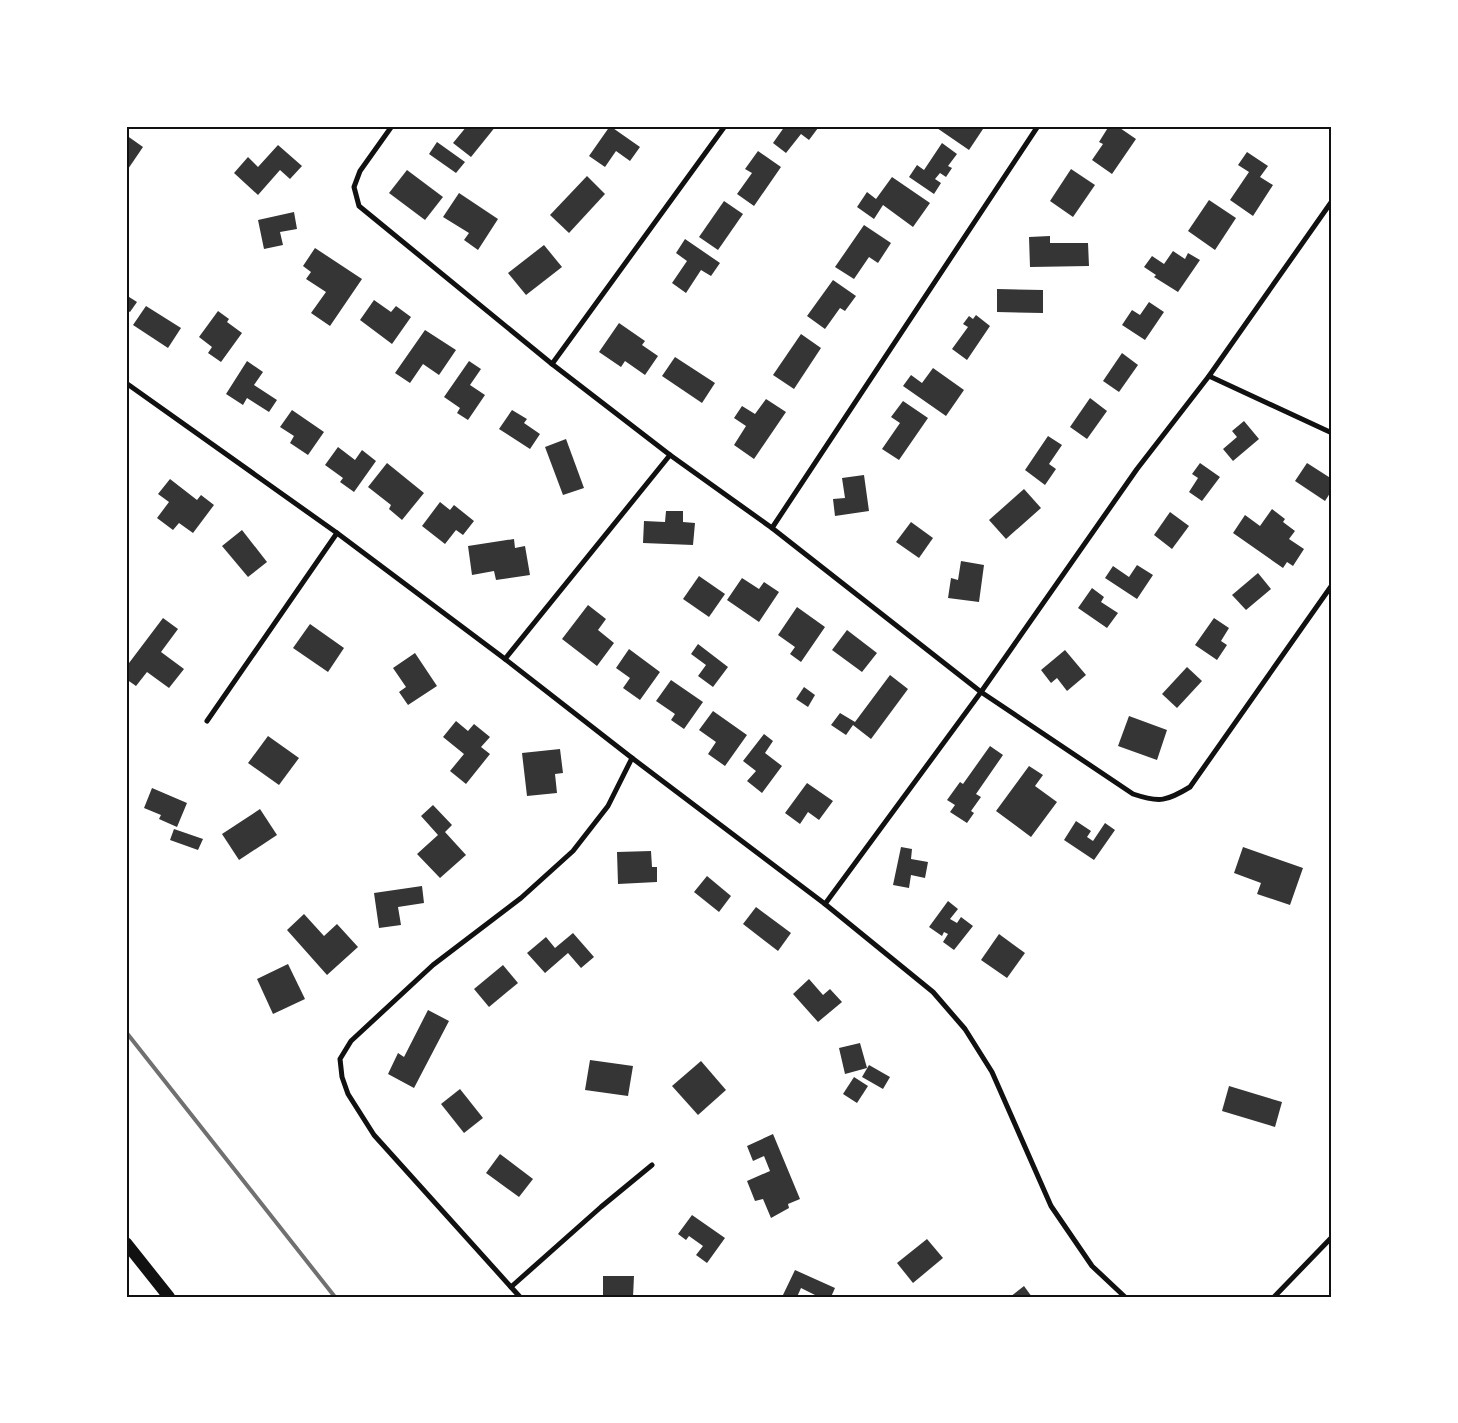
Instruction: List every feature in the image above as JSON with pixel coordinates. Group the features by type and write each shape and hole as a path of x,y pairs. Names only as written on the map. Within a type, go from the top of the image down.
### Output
{"main road":[{"path":"126,1243 169,1297"}],"street":[{"path":"392,126 360,171 354,187 359,206 552,364 670,455 772,528 981,692 1133,794 1153,801 1171,799 1190,787 1332,585"},
{"path":"552,364 725,126"},
{"path":"772,528 1038,126"},
{"path":"825,904 981,692 1137,469 1208,376 1332,201"},
{"path":"1208,376 1332,432"},
{"path":"126,383 337,534 505,659 825,904 933,992 965,1029 992,1072 1051,1206 1092,1266 1125,1297"},
{"path":"505,659 670,455"},
{"path":"208,721 337,534"},
{"path":"520,1297 374,1135 348,1094 342,1077 340,1059 351,1041 433,965 522,898 574,851 608,806 632,758"},
{"path":"511,1287 652,1165"},
{"path":"1274,1297 1332,1237"}],"building":[{"path":"467,126 496,126 471,157 453,143"},
{"path":"610,126 640,147 630,161 616,151 605,167 589,156"},
{"path":"785,126 817,126 818,128 809,140 801,134 786,153 773,143"},
{"path":"934,126 985,126 969,150"},
{"path":"1109,126 1117,126 1136,139 1112,174 1092,160 1103,144 1099,142"},
{"path":"126,135 143,147 126,172"},
{"path":"437,142 465,162 456,173 429,154"},
{"path":"942,143 957,154 948,166 952,168 946,177 940,173 935,179 941,183 934,194 909,177 917,165 924,170"},
{"path":"278,145 302,166 290,179 280,170 258,195 234,173 248,157 258,167"},
{"path":"758,151 781,167 754,206 737,194 752,173 745,169"},
{"path":"1247,152 1268,166 1260,177 1273,185 1253,216 1230,200 1249,172 1238,165"},
{"path":"1071,169 1095,185 1073,217 1050,201"},
{"path":"407,170 443,197 425,220 389,193"},
{"path":"587,176 605,194 569,233 550,215"},
{"path":"892,177 930,203 913,227 883,205 874,219 857,207 867,192 876,199"},
{"path":"459,193 498,219 478,250 464,240 469,233 443,217"},
{"path":"1209,200 1236,218 1215,250 1188,231"},
{"path":"724,201 743,214 718,250 699,237"},
{"path":"294,212 297,229 280,232 283,245 264,249 258,220"},
{"path":"864,225 891,243 878,263 869,257 854,279 835,267"},
{"path":"1050,236 1050,243 1088,243 1089,266 1030,267 1029,237"},
{"path":"685,239 720,263 711,276 701,270 686,293 672,283 687,261 676,253"},
{"path":"544,245 562,267 526,295 508,273"},
{"path":"315,248 362,279 330,326 311,313 326,292 306,279 311,272 303,266"},
{"path":"1173,251 1185,259 1188,253 1200,260 1178,292 1154,277 1156,275 1144,267 1152,256 1164,264"},
{"path":"833,280 856,296 845,311 840,308 825,329 807,316"},
{"path":"997,289 1043,290 1043,313 997,312"},
{"path":"126,295 137,302 130,312 126,310"},
{"path":"374,300 391,312 396,306 411,317 392,344 360,320"},
{"path":"1149,302 1164,312 1145,340 1122,325 1132,310 1140,315"},
{"path":"146,306 181,328 168,348 133,325"},
{"path":"218,311 229,319 227,322 242,333 221,362 208,353 212,347 199,337"},
{"path":"976,315 990,326 967,360 952,349 968,327 963,324 969,316 973,319"},
{"path":"619,323 645,341 642,345 658,356 645,375 625,361 621,367 599,352"},
{"path":"425,330 456,350 439,375 423,364 410,383 395,373"},
{"path":"801,334 821,348 794,389 773,375"},
{"path":"1122,353 1138,365 1119,392 1103,381"},
{"path":"675,357 715,383 702,403 662,376"},
{"path":"247,361 263,372 254,385 277,400 269,412 247,398 243,405 226,394"},
{"path":"469,361 481,369 470,385 485,395 468,420 457,413 460,408 444,397"},
{"path":"933,368 964,390 946,416 903,386 911,375 922,383"},
{"path":"1090,398 1107,411 1087,439 1070,427"},
{"path":"766,399 786,412 754,459 734,445 746,426 734,418 742,406 755,414"},
{"path":"903,401 928,418 899,460 882,449 900,423 891,417"},
{"path":"292,410 324,432 308,455 290,443 294,436 280,427"},
{"path":"512,410 527,419 524,423 540,434 530,449 499,429"},
{"path":"1244,421 1259,439 1233,461 1223,449 1237,437 1232,431"},
{"path":"1048,436 1062,445 1049,464 1056,469 1045,485 1025,470"},
{"path":"566,439 584,488 563,495 545,447"},
{"path":"338,447 355,460 362,450 376,461 354,492 340,482 343,478 325,465"},
{"path":"387,463 424,493 402,520 389,509 391,505 368,487"},
{"path":"1200,463 1220,477 1202,501 1189,492 1198,478 1192,474"},
{"path":"1307,463 1332,479 1332,490 1325,501 1295,481"},
{"path":"864,475 869,511 835,516 833,499 845,498 842,478"},
{"path":"170,479 197,500 201,495 214,505 193,533 179,523 173,530 157,518 169,502 158,494"},
{"path":"1024,489 1041,508 1006,539 989,520"},
{"path":"440,502 450,510 454,505 474,521 463,535 456,530 445,544 422,526"},
{"path":"1272,509 1285,519 1283,522 1295,531 1289,539 1304,549 1293,566 1287,562 1283,568 1233,533 1245,515 1260,526"},
{"path":"666,511 683,511 683,522 695,523 693,545 643,543 644,521 665,522"},
{"path":"1170,512 1189,526 1172,549 1154,535"},
{"path":"911,522 933,538 919,558 896,542"},
{"path":"242,530 267,562 248,577 222,546"},
{"path":"514,539 515,548 525,546 530,575 496,580 494,571 472,575 468,546"},
{"path":"961,561 984,565 979,602 948,598 951,578 958,580"},
{"path":"1137,565 1153,575 1137,599 1105,578 1113,566 1129,577"},
{"path":"1258,573 1271,589 1246,610 1232,595"},
{"path":"699,576 725,594 709,617 683,599"},
{"path":"742,578 759,589 764,582 779,592 759,622 727,600"},
{"path":"1092,588 1104,597 1101,602 1118,613 1107,628 1078,608"},
{"path":"588,605 606,619 598,630 614,643 597,666 562,639"},
{"path":"797,607 825,627 801,662 790,654 795,647 778,635"},
{"path":"163,618 178,629 161,652 184,669 169,688 147,672 136,686 126,679 126,667"},
{"path":"1214,618 1229,628 1221,641 1227,645 1217,660 1195,645"},
{"path":"310,624 344,648 328,672 293,648"},
{"path":"847,630 877,653 862,672 832,650"},
{"path":"698,644 728,667 713,687 698,676 706,665 691,654"},
{"path":"629,649 660,672 640,700 623,688 630,678 616,668"},
{"path":"1065,650 1086,675 1067,691 1057,678 1051,683 1041,670"},
{"path":"415,653 437,686 408,705 399,692 406,687 393,668"},
{"path":"1187,667 1202,681 1177,708 1162,694"},
{"path":"890,675 908,689 871,739 853,725 846,735 831,725 840,713 855,722"},
{"path":"671,680 703,702 684,729 671,720 675,714 656,701"},
{"path":"804,687 815,695 808,707 796,699"},
{"path":"713,711 747,735 725,766 708,754 716,742 699,730"},
{"path":"1129,716 1167,730 1157,760 1118,746"},
{"path":"456,721 468,731 474,724 490,737 481,747 490,754 466,784 450,771 464,754 443,737"},
{"path":"764,734 773,741 765,753 782,766 762,793 747,781 756,771 743,761"},
{"path":"268,736 299,758 279,785 248,763"},
{"path":"990,746 1003,755 976,794 981,797 971,811 974,813 967,823 950,812 955,805 947,800 960,782 963,784"},
{"path":"560,749 563,773 555,774 557,793 527,796 522,753"},
{"path":"1029,766 1043,775 1035,786 1057,802 1031,837 996,811"},
{"path":"807,783 833,801 819,820 808,812 800,824 785,813"},
{"path":"152,788 187,803 177,827 159,819 161,815 144,808"},
{"path":"433,805 452,825 445,832 466,855 440,878 417,854 438,835 421,816"},
{"path":"260,809 277,835 239,860 222,834"},
{"path":"1076,821 1091,831 1087,837 1093,841 1105,823 1115,830 1094,860 1064,840"},
{"path":"174,829 203,839 198,850 170,840"},
{"path":"901,847 912,849 911,859 928,862 925,878 911,875 909,888 893,885"},
{"path":"1243,847 1303,868 1290,905 1257,894 1261,883 1234,873"},
{"path":"651,851 652,867 657,867 657,882 618,884 617,852"},
{"path":"707,876 731,896 719,912 694,892"},
{"path":"422,886 424,903 398,907 401,925 379,928 374,893"},
{"path":"948,901 958,909 950,919 957,923 961,917 973,926 954,950 943,942 948,934 944,932 942,936 929,927"},
{"path":"756,907 791,933 778,951 743,924"},
{"path":"304,914 324,936 337,924 358,947 327,975 287,930"},
{"path":"573,933 594,957 581,968 568,953 545,973 527,953 546,937 555,948"},
{"path":"999,934 1025,953 1007,978 981,960"},
{"path":"288,964 305,999 273,1014 257,979"},
{"path":"503,965 518,983 489,1007 474,989"},
{"path":"809,979 823,995 830,989 842,1002 818,1022 793,994"},
{"path":"428,1010 449,1021 414,1088 388,1074 398,1053 404,1057"},
{"path":"860,1043 867,1068 845,1074 839,1048"},
{"path":"590,1060 633,1066 628,1096 585,1090"},
{"path":"701,1061 726,1090 698,1115 672,1086"},
{"path":"869,1065 890,1077 883,1089 862,1077"},
{"path":"854,1077 868,1086 857,1103 843,1094"},
{"path":"1229,1086 1282,1102 1275,1127 1222,1111"},
{"path":"460,1089 483,1118 464,1133 441,1104"},
{"path":"773,1134 800,1199 788,1204 789,1208 771,1218 763,1199 755,1201 747,1181 770,1171 764,1156 753,1161 747,1146"},
{"path":"500,1154 533,1179 519,1197 486,1173"},
{"path":"692,1215 725,1238 707,1263 696,1255 703,1246 689,1236 686,1240 678,1234"},
{"path":"927,1239 943,1258 913,1283 897,1263"},
{"path":"795,1270 835,1288 831,1297 819,1297 801,1288 797,1297 782,1297"},
{"path":"603,1276 634,1276 633,1297 603,1297"},
{"path":"1024,1286 1032,1297 1010,1297"}],"railway":[{"path":"126,1032 335,1297"}]}
